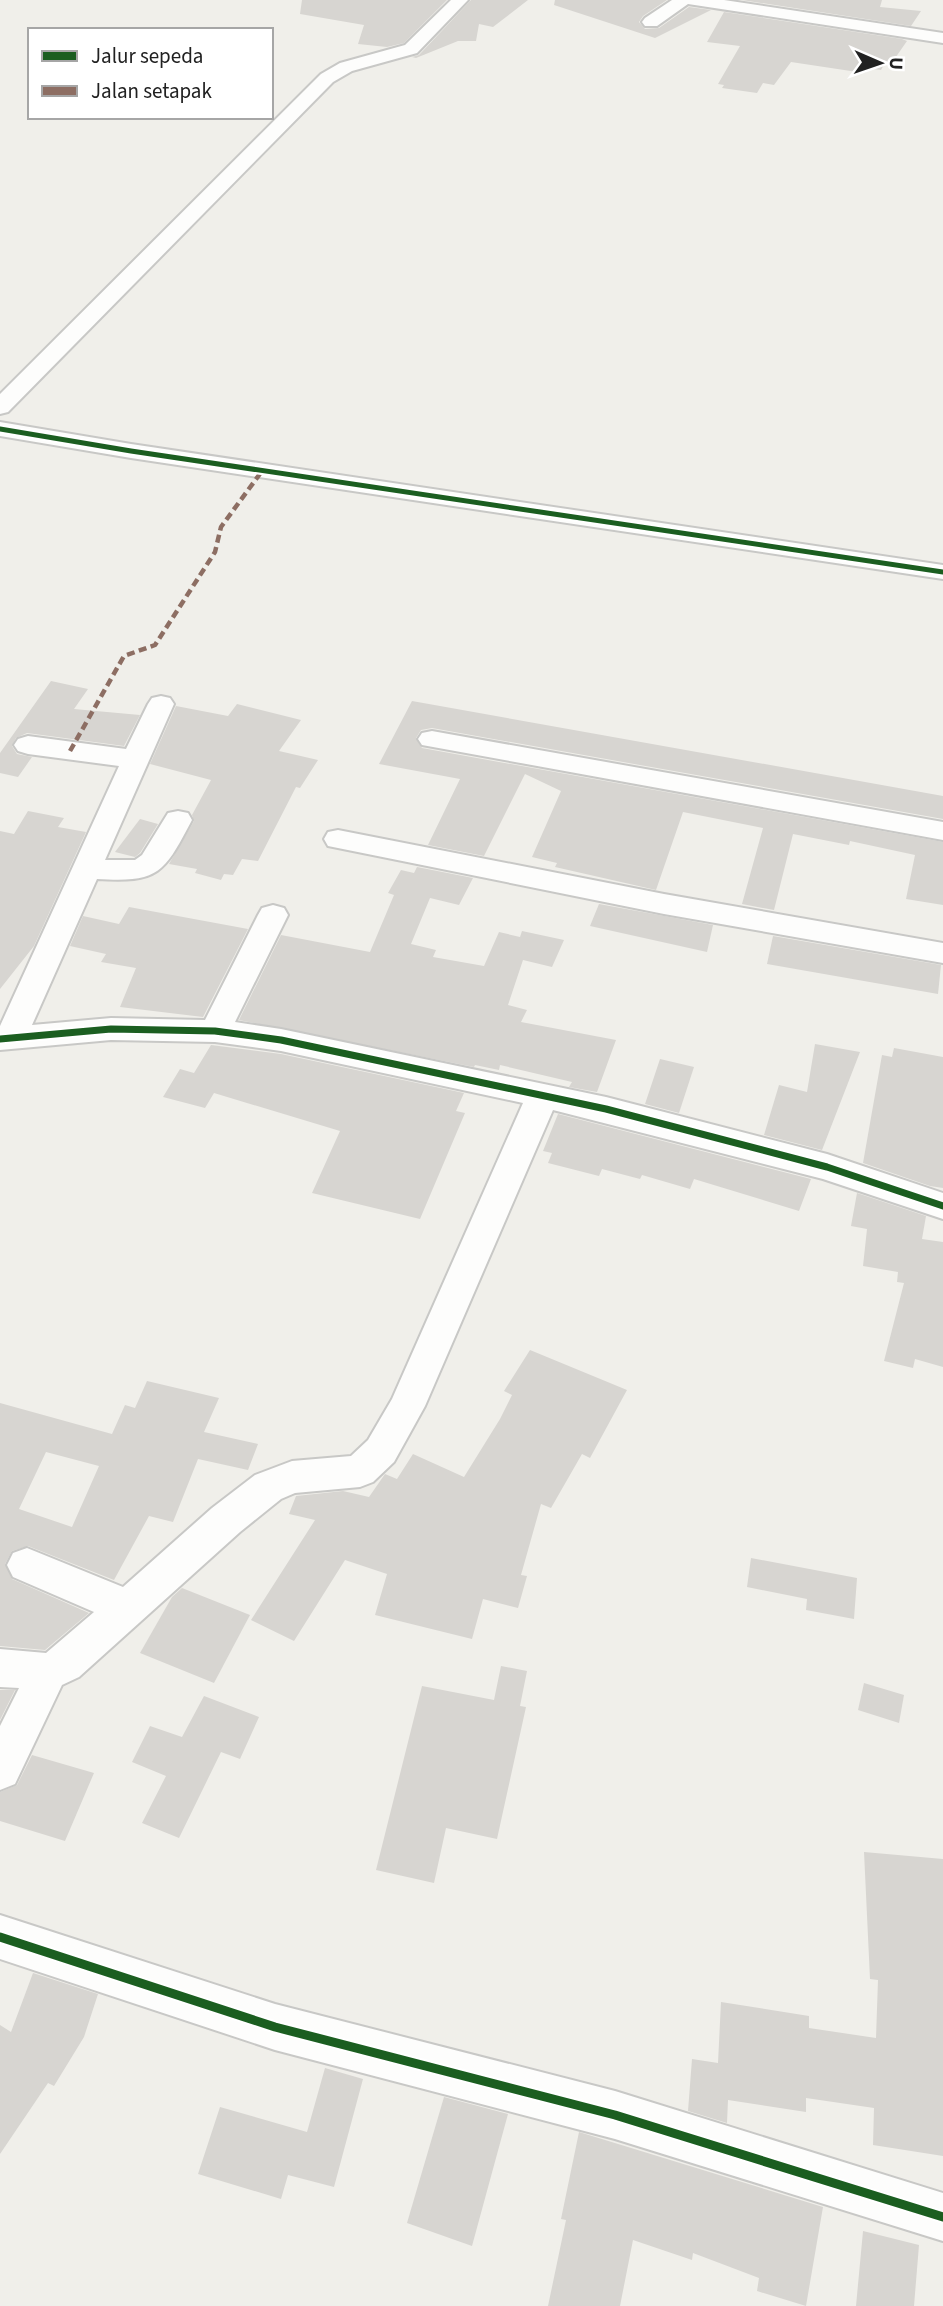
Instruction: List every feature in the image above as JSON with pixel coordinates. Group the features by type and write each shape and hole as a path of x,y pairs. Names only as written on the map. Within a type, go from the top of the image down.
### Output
{"street":[{"path":"0,407 327,78 346,67 411,49 460,0"},
{"path":"651,22 683,0"},
{"path":"690,0 943,38"},
{"path":"0,429 131,452 943,572"},
{"path":"5,1038 46,966 86,869 161,704"},
{"path":"432,739 943,831"},
{"path":"28,745 135,760"},
{"path":"86,869 145,869 156,862 178,820"},
{"path":"338,839 664,904 943,953"},
{"path":"215,1031 273,915"},
{"path":"5,1038 111,1029 215,1031 281,1040 543,1095 827,1167 943,1206"},
{"path":"0,1668 48,1672 65,1664 226,1520 268,1487 292,1477 360,1471 381,1451 407,1406 543,1095"},
{"path":"27,1565 128,1608"},
{"path":"0,1770 48,1672"},
{"path":"0,1937 275,2027 615,2115 943,2217"}],"building":[{"path":"302,0 447,0 404,43 387,47 358,44 364,25 300,14"},
{"path":"471,0 528,0 493,27 479,24 476,41 458,41 416,58 412,57 419,55"},
{"path":"555,0 667,0 643,16 639,22 645,29 659,28 689,7 711,10 655,38 554,5"},
{"path":"742,0 882,0 880,7 921,11 911,26"},
{"path":"724,12 907,41 891,64 885,63 881,70 873,69 864,73 791,62 774,85 763,83 757,93 722,88 724,85 718,84 740,46 707,42"},
{"path":"51,681 88,689 74,709 140,715 124,746 27,733 16,738 12,746 17,754 32,757 18,777 0,773 0,753"},
{"path":"412,701 943,796 943,819 432,728 421,730 416,738 422,748 943,842 943,905 906,899 915,855 850,841 849,845 793,834 774,910 742,904 763,828 683,812 656,890 555,867 557,863 532,857 561,791 525,774 484,856 428,845 460,779 379,764"},
{"path":"237,704 301,720 279,751 318,760 300,788 296,787 258,861 242,859 233,875 224,874 221,880 195,873 197,869 169,864 194,821 192,815 211,780 150,764 176,706 228,716"},
{"path":"28,811 64,818 58,827 86,832 34,946 0,989 0,831 14,834"},
{"path":"140,819 158,824 140,853 135,857 115,852"},
{"path":"417,867 473,878 459,905 430,898 411,944 436,950 433,957 484,966 499,932 520,937 522,931 564,940 552,967 523,960 508,1005 527,1010 521,1022 616,1040 597,1092 569,1087 572,1082 500,1065 499,1070 475,1065 474,1067 239,1020 281,935 370,952 394,895 388,893 401,870 414,873"},
{"path":"599,904 713,925 707,952 590,926"},
{"path":"129,907 248,929 203,1017 120,1007 136,968 101,962 106,954 70,946 83,916 119,924"},
{"path":"773,936 941,965 938,994 767,964"},
{"path":"815,1044 860,1052 822,1150 764,1135 779,1085 807,1092"},
{"path":"211,1045 281,1054 464,1093 456,1111 465,1113 420,1219 312,1193 340,1131 214,1093 205,1108 163,1097 180,1069 194,1073"},
{"path":"894,1048 943,1057 943,1188 863,1163 882,1055 892,1057"},
{"path":"660,1059 694,1067 679,1113 645,1104"},
{"path":"558,1114 811,1179 799,1211 694,1179 690,1189 642,1175 640,1179 602,1169 599,1176 548,1163 552,1153 543,1151"},
{"path":"857,1193 926,1216 922,1239 943,1242 943,1367 915,1359 913,1368 884,1361 904,1283 897,1282 898,1272 863,1266 867,1229 851,1226"},
{"path":"530,1350 627,1390 590,1458 582,1454 551,1508 541,1504 521,1575 527,1576 518,1608 483,1599 472,1639 375,1615 387,1574 345,1560 294,1641 251,1620 315,1520 289,1514 296,1496 343,1491 369,1497 385,1474 397,1479 413,1454 464,1477 500,1419 512,1395 504,1391"},
{"path":"147,1381 219,1398 204,1432 258,1444 248,1470 198,1459 173,1522 149,1516 114,1580 28,1546 12,1551 5,1564 12,1579 89,1613 45,1650 0,1646 0,1403 112,1434 125,1405 135,1408","holes":["46,1452 99,1466 72,1527 19,1509"]},
{"path":"751,1558 857,1578 854,1619 806,1610 807,1599 747,1587"},
{"path":"182,1588 250,1615 214,1683 140,1653 172,1597"},
{"path":"501,1666 527,1671 520,1706 526,1707 497,1839 446,1828 434,1883 376,1870 422,1686 494,1700"},
{"path":"864,1683 904,1695 899,1723 858,1710"},
{"path":"0,1690 15,1690 0,1720"},
{"path":"204,1696 259,1717 240,1759 221,1752 179,1838 142,1823 166,1776 132,1762 150,1726 182,1737"},
{"path":"32,1755 94,1773 65,1841 0,1821 0,1792 17,1785"},
{"path":"864,1852 943,1859 943,2156 873,2145 874,2108 806,2098 806,2112 728,2100 727,2123 688,2111 692,2059 718,2063 721,2002 809,2016 809,2028 876,2038 878,1980 870,1979"},
{"path":"33,1973 98,1994 84,2037 54,2086 48,2083 0,2154 0,2025 11,2032"},
{"path":"325,2068 363,2079 334,2187 288,2175 281,2199 198,2174 220,2107 307,2132"},
{"path":"444,2097 508,2114 472,2246 407,2223"},
{"path":"579,2132 823,2207 806,2306 757,2291 759,2278 693,2253 692,2260 633,2240 620,2306 548,2306 566,2220 561,2219"},
{"path":"863,2231 919,2245 914,2306 856,2306"}],"marked path":[{"path":"70,751 124,656 155,645 215,552 221,527 262,471"}],"cycle path":[{"path":"0,429 131,451 943,572"},
{"path":"0,1039 111,1029 215,1031 281,1040 606,1109 827,1167 943,1206"},
{"path":"0,1937 275,2027 615,2115 943,2217"}]}
